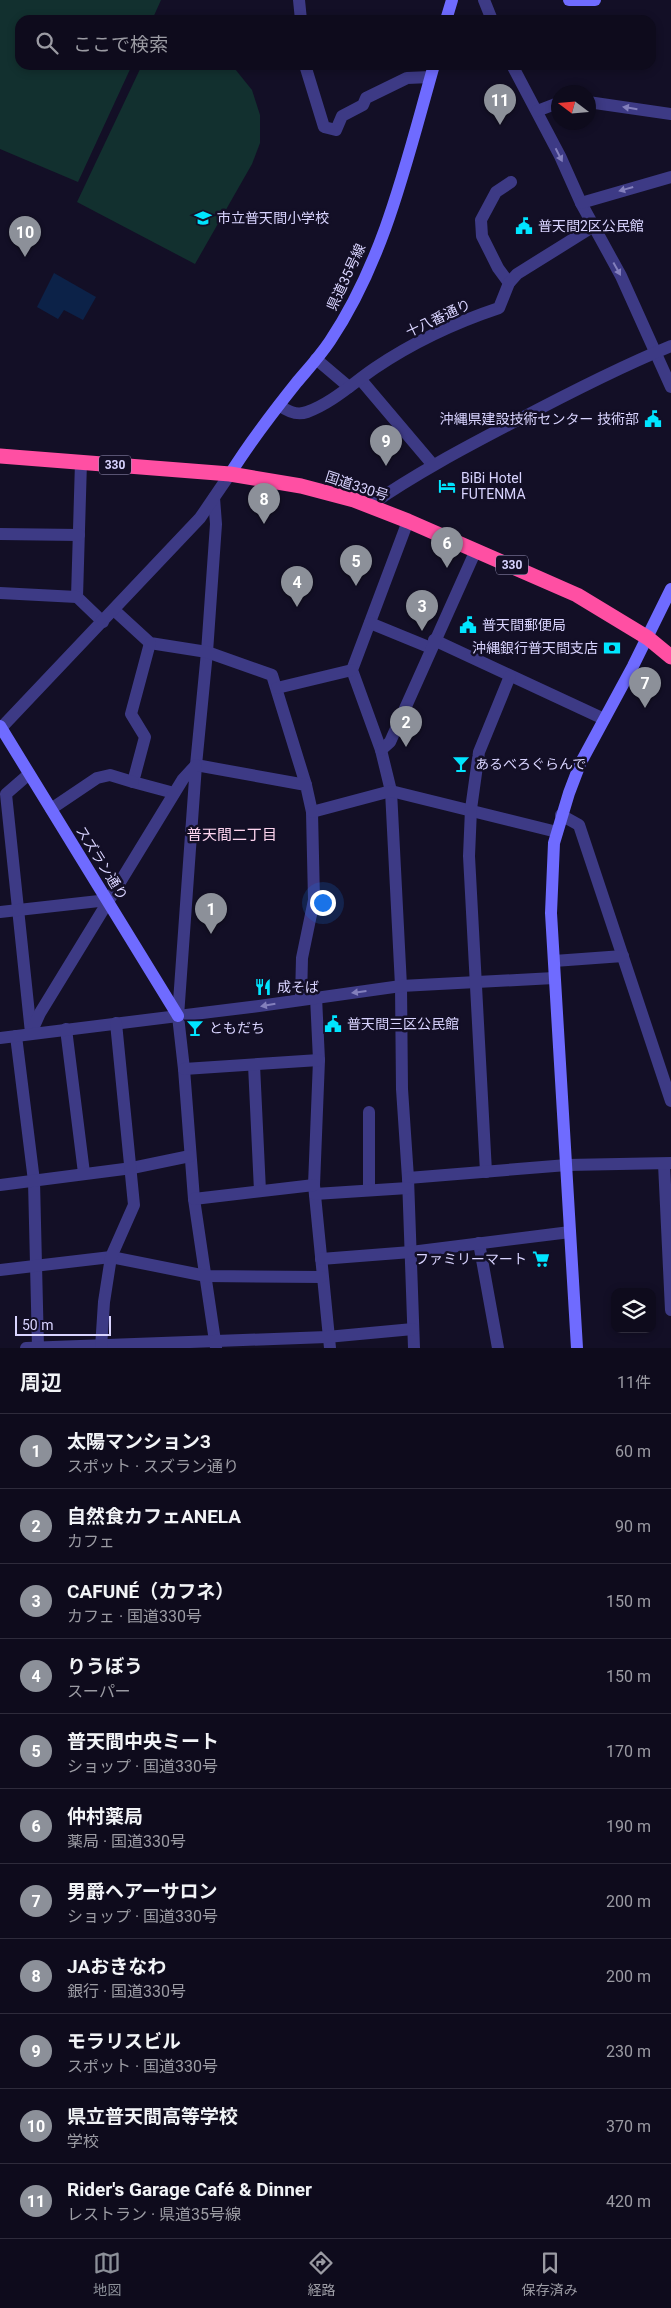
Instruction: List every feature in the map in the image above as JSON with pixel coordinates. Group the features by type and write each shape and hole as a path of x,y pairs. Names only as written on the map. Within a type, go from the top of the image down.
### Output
{"highway":[{"name":"国道330号","path":"0,456 230,474 301,486 369,506 578,594 648,638 671,657"}],"street":[{"path":"299,0 300,15"},
{"path":"448,15 452,0"},
{"path":"484,0 490,15"},
{"path":"569,0 595,0"},
{"path":"306,70 324,127 336,130 342,116 363,105 366,98 407,78 432,71"},
{"path":"515,70 537,111 581,203 621,276 671,387"},
{"name":"県道35号線","path":"230,474 248,445 331,340 371,265 400,186 432,71"},
{"path":"596,103 671,114"},
{"path":"537,111 551,106"},
{"path":"581,203 671,177"},
{"path":"509,283 498,268 482,236 481,220 496,192 511,182"},
{"name":"十八番通り","path":"279,405 288,412 306,413 361,380 374,369 431,337 499,308 509,283 517,274 594,226"},
{"path":"369,506 433,466 551,402 671,346"},
{"path":"316,359 349,387"},
{"path":"361,380 433,466"},
{"path":"77,597 81,462"},
{"path":"1,728 200,518 230,474"},
{"path":"214,498 216,524 178,1016 194,1199 216,1345"},
{"path":"408,521 352,670 381,750 391,791 401,986 402,1089 408,1183 414,1348"},
{"path":"0,534 79,535"},
{"path":"381,750 390,742 476,550"},
{"path":"577,1348 554,978 551,878 561,815 580,764 648,638 671,590"},
{"path":"0,593 77,597 103,622"},
{"path":"114,610 150,642 207,652 272,675 278,688 312,812 314,900 302,958 301,999"},
{"path":"370,623 433,644 510,676 604,719"},
{"path":"133,782 144,737 131,714 150,642"},
{"path":"278,688 352,670"},
{"path":"486,1172 469,856 471,810 479,752 510,676"},
{"name":"スズラン通り","path":"1,728 178,1016"},
{"path":"196,765 306,785"},
{"path":"31,1033 40,1013 182,778 196,765"},
{"path":"29,774 6,794 31,1033"},
{"path":"51,808 97,778 110,775 174,793"},
{"path":"312,812 391,791 557,832"},
{"path":"561,815 579,825 671,1101"},
{"path":"0,912 108,900"},
{"path":"554,961 623,956"},
{"path":"0,1038 401,986 554,978"},
{"path":"316,997 319,1060 315,1189 329,1342"},
{"path":"101,1346 111,1257 134,1205 132,1168 116,1023"},
{"path":"66,1029 84,1174"},
{"path":"16,1036 34,1181 36,1266 34,1348 329,1342 413,1329"},
{"path":"184,1069 319,1060"},
{"path":"254,1065 260,1191"},
{"path":"369,1112 369,1190"},
{"path":"0,1185 132,1168 190,1156"},
{"path":"194,1199 260,1191 369,1190 486,1172 567,1165 667,1164 671,1310"},
{"path":"321,1259 411,1252 570,1232"},
{"path":"479,1243 498,1348"},
{"path":"0,1270 111,1257 206,1276 322,1278"}],"green space":[{"path":"0,0 161,0 154,15 15,15 15,70 130,70 78,182 0,149"},
{"path":"140,70 236,70 252,90 260,115 260,143 252,164 195,264 77,202"}],"water":[{"path":"54,273 96,297 83,320 64,310 58,319 37,307"}],"place":[{"name":"Rider's Garage Café & Dinner","path":"500,125"},
{"name":"市立普天間小学校","path":"203,218"},
{"name":"普天間2区公民館","path":"524,226"},
{"name":"県立普天間高等学校","path":"25,257"},
{"name":"沖縄県建設技術センター 技術部","path":"653,419"},
{"name":"モラリスビル","path":"386,466"},
{"name":"BiBi Hotel FUTENMA","path":"447,486"},
{"name":"JAおきなわ","path":"264,524"},
{"name":"仲村薬局","path":"447,568"},
{"name":"普天間中央ミート","path":"356,586"},
{"name":"りうぼう","path":"297,607"},
{"name":"普天間郵便局","path":"468,625"},
{"name":"CAFUNÉ（カフネ）","path":"422,631"},
{"name":"沖縄銀行普天間支店","path":"612,648"},
{"name":"男爵ヘアーサロン","path":"645,708"},
{"name":"自然食カフェANELA","path":"406,747"},
{"name":"あるべろぐらんで","path":"461,764"},
{"name":"太陽マンション3","path":"211,934"},
{"name":"成そば","path":"263,987"},
{"name":"普天間三区公民館","path":"333,1024"},
{"name":"ともだち","path":"195,1028"},
{"name":"ファミリーマート","path":"541,1259"}],"district":[{"name":"普天間二丁目","path":"232,835"}]}
